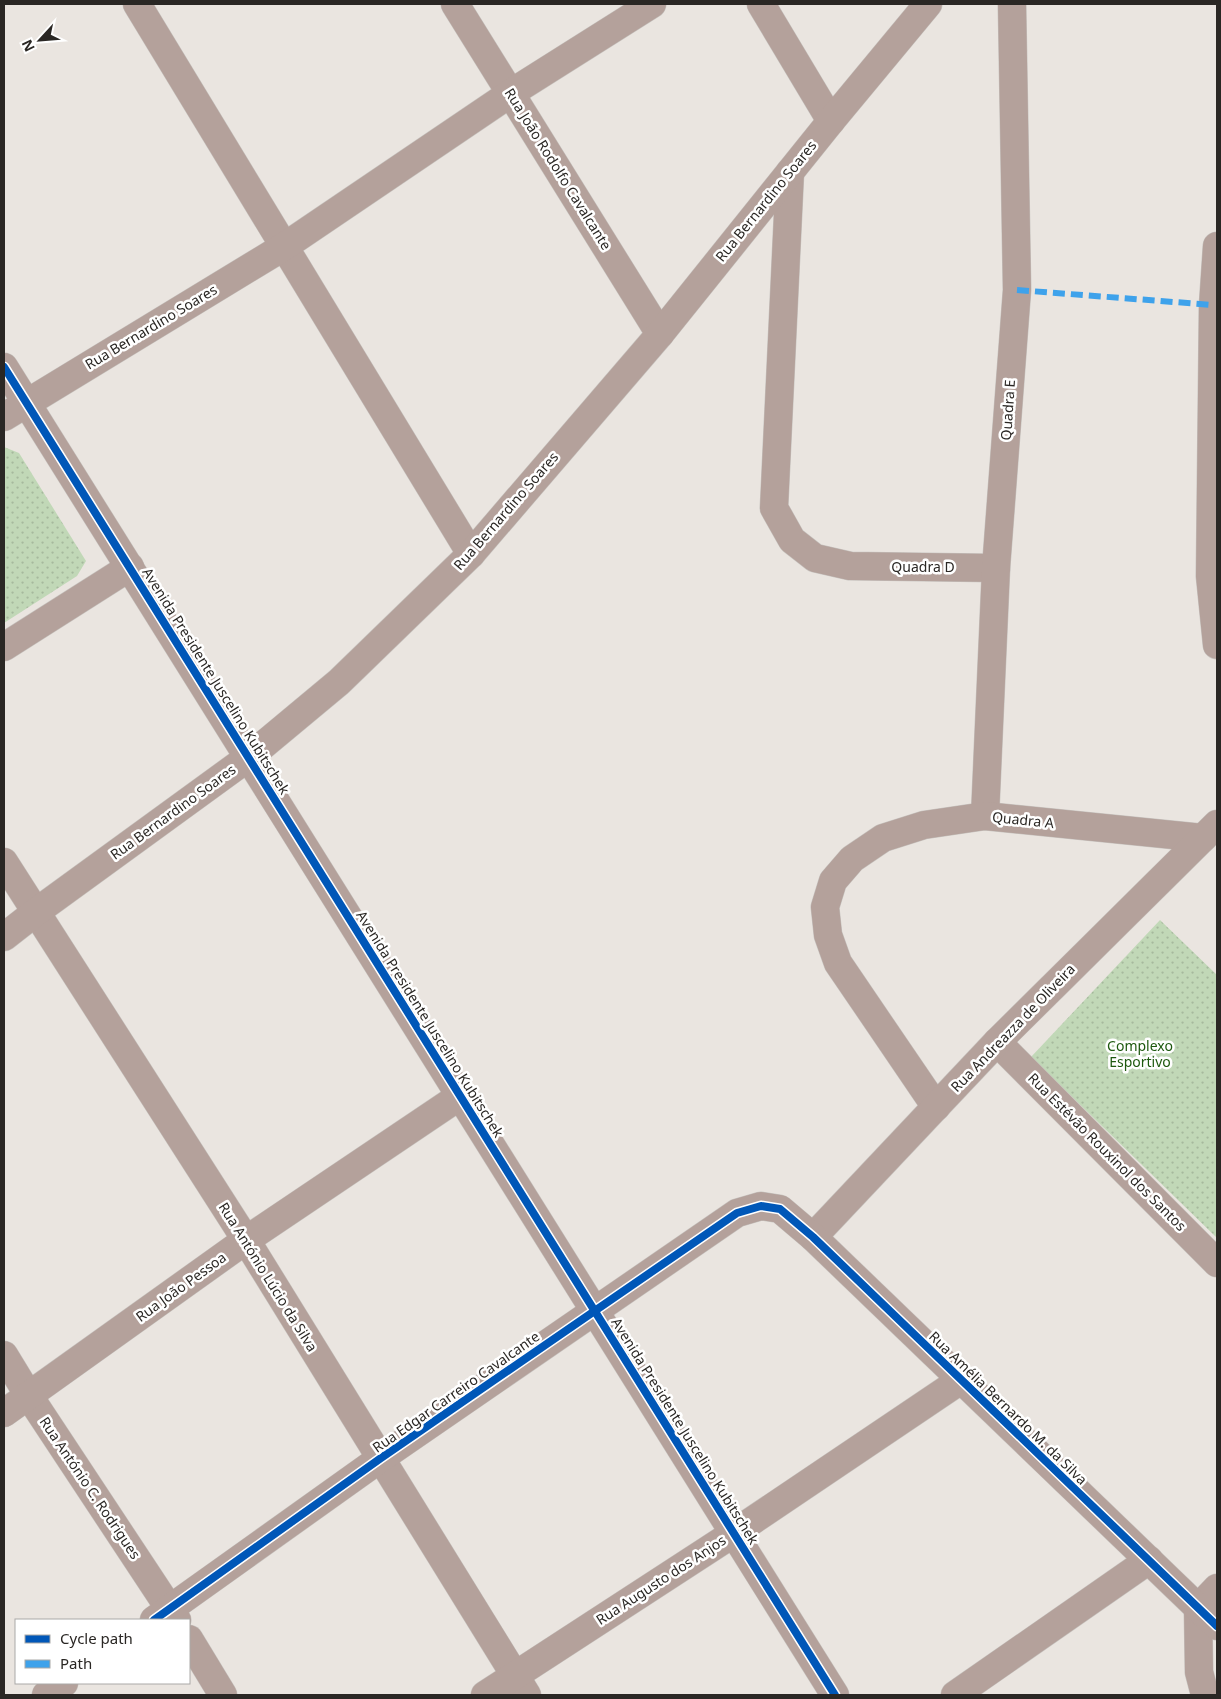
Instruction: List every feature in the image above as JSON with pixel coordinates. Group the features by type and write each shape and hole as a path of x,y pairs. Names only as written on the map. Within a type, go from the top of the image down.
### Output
{"street":[{"path":"137,4 471,554"},
{"name":"Rua João Rodolfo Cavalcante","path":"455,4 660,334"},
{"name":"Rua Bernardino Soares","path":"15,410 284,246 510,93 652,4"},
{"path":"761,4 831,120"},
{"name":"Rua Bernardino Soares","path":"4,937 249,757 340,682 471,554 660,334 831,120 928,4"},
{"name":"Quadra E","path":"986,816 996,568 1017,290 1012,4"},
{"name":"Quadra D","path":"790,172 774,508 792,540 815,558 850,566 996,568"},
{"path":"1217,246 1212,305 1214,576 1217,645"},
{"name":"Avenida Presidente Juscelino Kubitschek","path":"4,367 15,410 130,566 594,1312 835,1695"},
{"path":"4,646 130,566"},
{"name":"Quadra A","path":"936,1107 838,963 828,935 825,907 833,881 852,859 883,838 924,825 986,816 1210,831"},
{"name":"Rua Andreazza de Oliveira","path":"813,1237 997,1042 1210,831"},
{"name":"Rua António Lúcio da Silva","path":"4,862 246,1240 521,1685"},
{"name":"Rua Estévão Rouxinol dos Santos","path":"997,1042 1217,1263"},
{"name":"Rua João Pessoa","path":"4,1413 246,1240 460,1096"},
{"name":"Rua Edgar Carreiro Cavalcante","path":"167,1616 381,1458 737,1213 761,1206 780,1209"},
{"name":"Rua Amélia Bernardo M. da Silva","path":"780,1209 813,1237 1217,1626"},
{"name":"Rua António C. Rodrigues","path":"4,1355 167,1616"},
{"name":"Rua Augusto dos Anjos","path":"485,1695 521,1685 734,1533 961,1380"},
{"path":"954,1695 1149,1560"},
{"path":"1204,1695 1199,1672 1198,1608 1217,1588"},
{"path":"190,1641 223,1695"},
{"path":"46,1695 62,1684"}],"green space":[{"path":"4,447 19,453 86,561 77,576 4,623"},
{"name":"Complexo Esportivo","path":"1160,920 1217,975 1217,1238 1031,1057"}],"marked path":[{"path":"1017,290 1213,305"}],"cycle path":[{"path":"4,367 835,1695"},
{"path":"155,1619 381,1458 737,1213 761,1206 780,1209 813,1237 1217,1626"}]}
